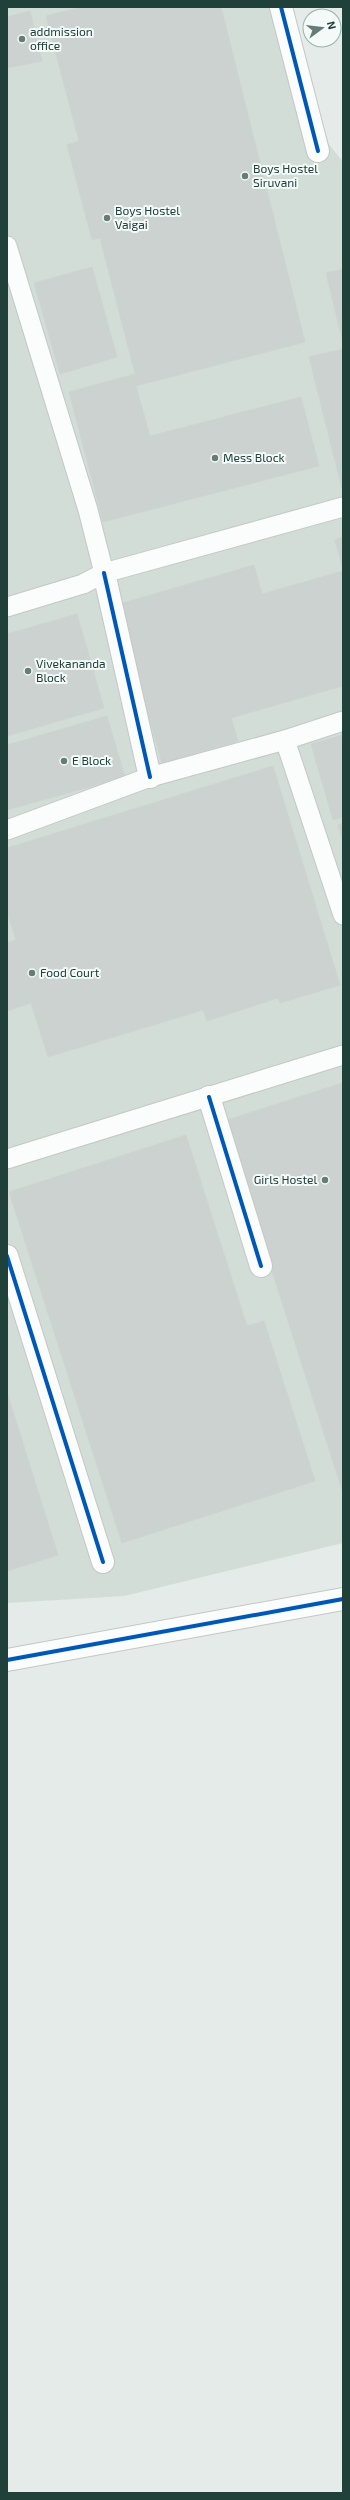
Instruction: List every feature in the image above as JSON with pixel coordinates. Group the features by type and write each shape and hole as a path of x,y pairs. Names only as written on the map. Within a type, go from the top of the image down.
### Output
{"street":[{"path":"281,7 318,151"},
{"path":"104,573 150,777"},
{"path":"209,1097 261,1266"},
{"path":"7,1256 103,1562"},
{"path":"7,1660 343,1599"}],"lane":[{"path":"7,246 88,510 104,573"},
{"path":"7,607 83,584 104,573 343,507"},
{"path":"7,830 150,777 285,740 343,721"},
{"path":"285,740 343,915"},
{"path":"7,1159 343,1055"}],"shaded area":[{"path":"7,7 281,7 311,122 343,162 343,1543 124,1596 7,1603"}],"building":[{"path":"82,7 221,7 305,342 136,386 150,436 301,397 319,466 103,522 69,392 135,374 100,238 92,240 67,145 79,141 46,16"},
{"name":"addmission office","path":"30,11 42,61 7,68 7,17"},
{"path":"92,267 117,357 60,374 34,283"},
{"path":"343,269 343,342 326,273"},
{"path":"343,349 343,489 342,489 309,357"},
{"path":"343,537 343,569 335,540"},
{"path":"254,565 262,594 343,571 343,686 231,718 238,741 162,763 116,605"},
{"name":"Vivekananda Block","path":"77,614 104,708 7,736 7,634"},
{"name":"E Block","path":"107,716 125,777 7,810 7,745"},
{"path":"343,735 343,817 333,820 311,744"},
{"path":"273,766 340,985 280,1003 278,998 207,1021 203,1010 48,1057 31,1003 7,1011 7,943 16,940 7,912 7,848"},
{"path":"343,823 343,843 338,825"},
{"path":"342,1083 343,1087 343,1493 224,1121"},
{"path":"186,1135 247,1326 264,1321 315,1481 122,1543 9,1192"},
{"path":"7,1392 58,1555 7,1571"}],"cycle path":[{"path":"281,7 318,151"},
{"path":"104,573 150,777"},
{"path":"209,1097 261,1266"},
{"path":"7,1256 103,1562"},
{"path":"7,1660 343,1599"}],"place":[{"name":"addmission office","path":"22,39"},
{"name":"Boys Hostel Siruvani","path":"245,176"},
{"name":"Boys Hostel Vaigai","path":"107,218"},
{"name":"Mess Block","path":"215,458"},
{"name":"Vivekananda Block","path":"28,671"},
{"name":"E Block","path":"64,761"},
{"name":"Food Court","path":"32,973"},
{"name":"Girls Hostel","path":"325,1180"}]}
